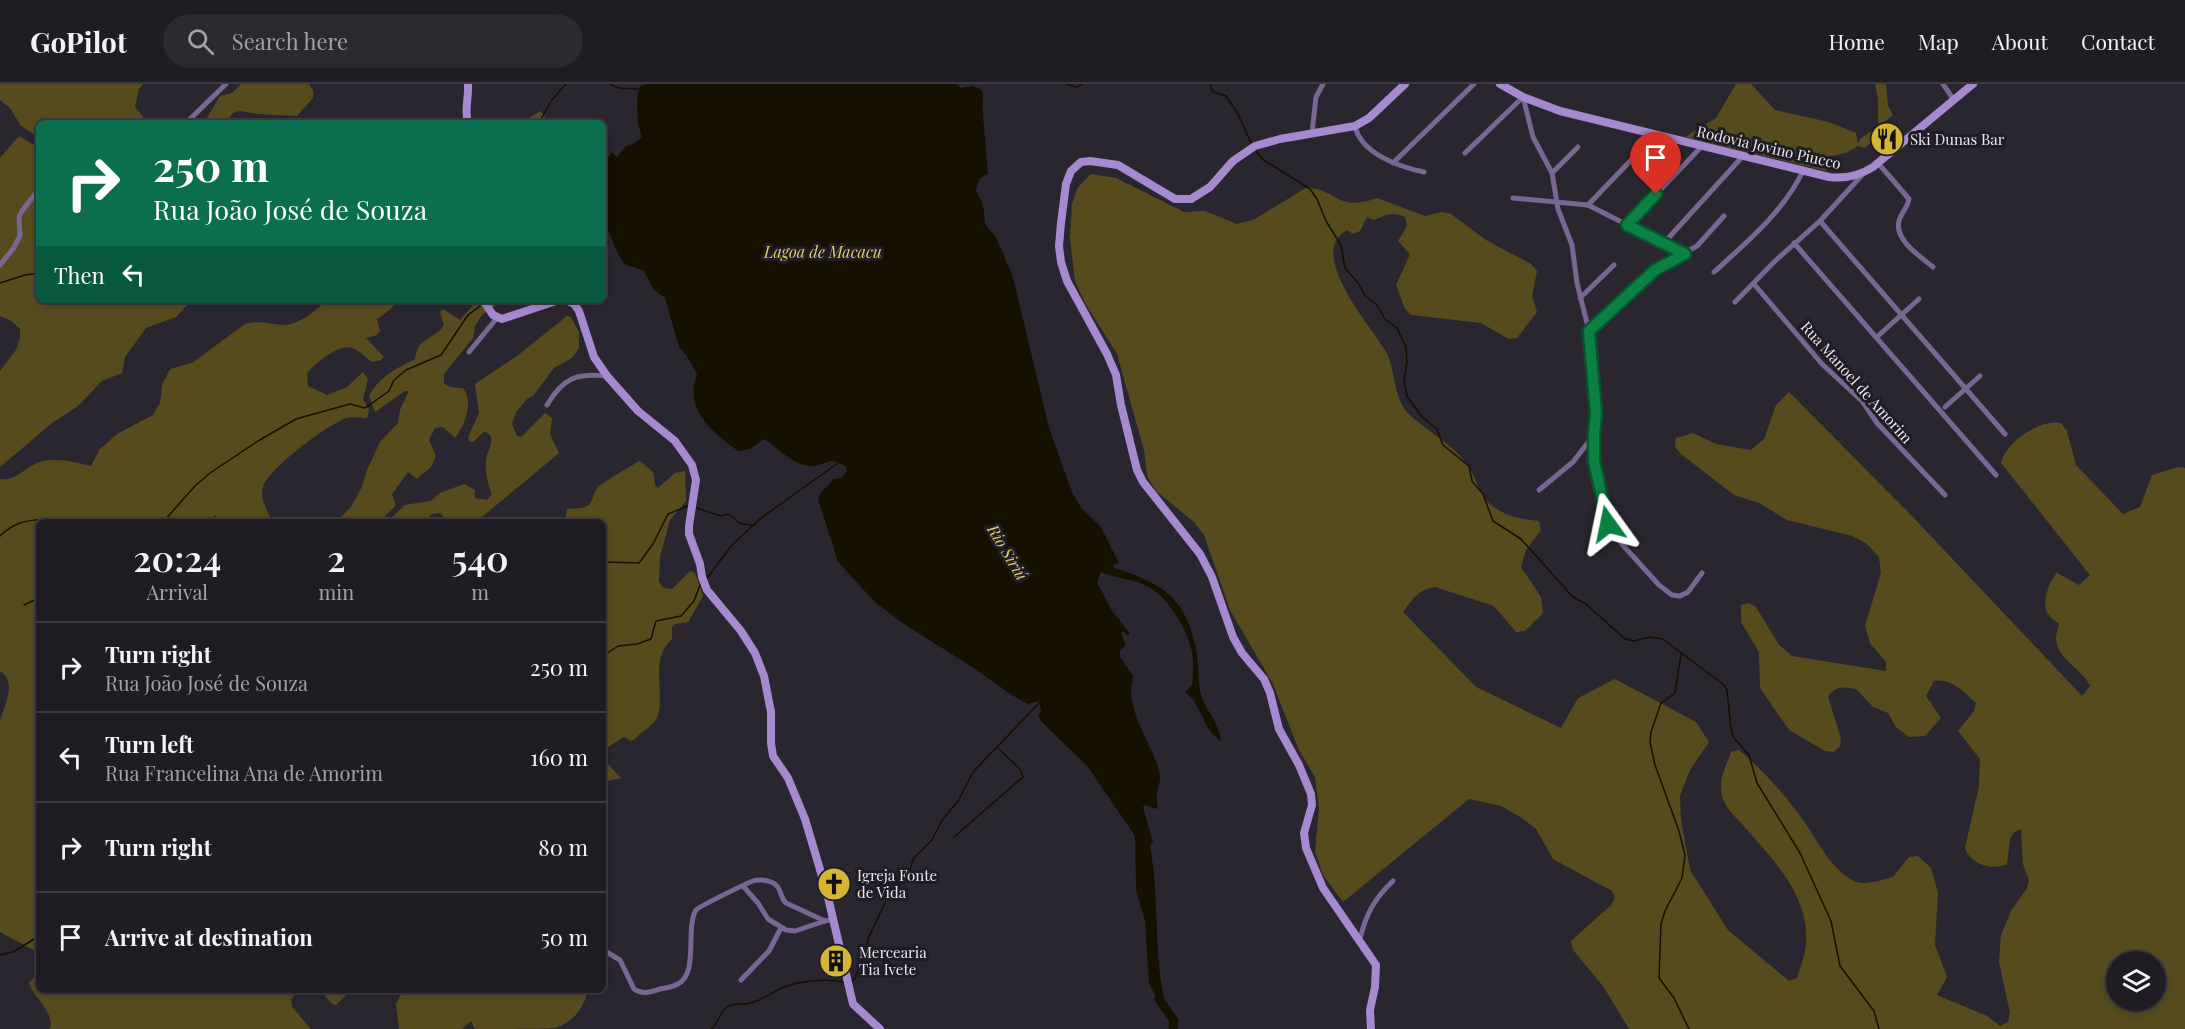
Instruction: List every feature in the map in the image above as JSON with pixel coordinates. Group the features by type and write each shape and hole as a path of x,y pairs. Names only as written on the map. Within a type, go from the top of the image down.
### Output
{"street":[{"path":"189,120 226,84"},
{"path":"467,120 465,113 469,95 468,84"},
{"path":"1312,134 1316,97 1323,84"},
{"path":"1371,1029 1370,1010 1377,970 1360,939 1323,888 1306,848 1304,833 1312,805 1311,794 1299,765 1279,729 1264,679 1242,653 1233,637 1212,577 1200,554 1143,482 1137,470 1116,375 1067,281 1059,246 1066,184 1071,171 1081,162 1118,165 1167,195 1184,200 1200,195 1233,160 1255,146 1280,139 1355,126 1369,118 1405,84"},
{"path":"1393,163 1474,84"},
{"name":"Rodovia Jovino Piucco","path":"1500,84 1523,97 1560,111 1803,171 1840,178 1866,171 1878,163 1974,84"},
{"path":"1943,84 1954,100"},
{"path":"1465,153 1523,97 1533,137 1552,173 1560,217 1572,245 1580,298 1589,331 1596,413 1594,461 1604,511 1613,533 1659,585 1672,595 1680,596 1688,592 1702,573"},
{"path":"1355,126 1365,145 1401,168 1424,172"},
{"path":"1588,205 1656,134"},
{"path":"1627,225 1701,146"},
{"path":"1552,173 1578,147"},
{"path":"1663,244 1743,156"},
{"path":"1878,163 1909,199 1898,222 1900,233 1910,247 1933,267"},
{"path":"1714,272 1762,226 1784,201 1803,171"},
{"path":"1735,302 1794,243 1820,221 1866,171"},
{"path":"1840,178 1850,189"},
{"path":"0,265 18,242 19,217 36,193"},
{"path":"1513,198 1588,205 1685,254"},
{"path":"1589,331 1655,270 1697,246 1724,216"},
{"path":"1820,221 2005,434"},
{"path":"1794,243 1996,475"},
{"path":"1580,298 1614,265"},
{"name":"Rua Manoel de Amorim","path":"1754,284 1822,364 1863,402 1877,423 1945,495"},
{"path":"1879,335 1919,299"},
{"path":"484,303 497,318 508,318 550,303"},
{"path":"572,303 579,311 594,357 607,376 638,411 675,441 693,465 696,480 689,534 700,564 702,577 707,590 741,631 764,676 771,712 773,756 788,778 805,819 822,873 829,920 852,1004 880,1029"},
{"path":"469,352 497,318"},
{"path":"547,405 559,386 567,380 586,375 607,376"},
{"path":"1945,407 1980,376"},
{"path":"1539,490 1573,462 1594,434"},
{"path":"606,952 620,960 629,982 638,992 646,993 679,984 690,963 692,924 696,910 701,905 756,880 773,883 779,887 786,903 829,920"},
{"path":"1360,939 1365,918 1374,900 1393,881"},
{"path":"743,886 768,919 782,928 795,931 829,920"},
{"path":"741,980 769,951 782,928"}],"shaded area":[{"path":"0,84 143,84 139,89 135,107 146,120 36,120 36,135 21,126 10,108 0,100"},
{"path":"241,84 309,84 313,90 313,98 297,116 240,111 233,113 227,120 204,120 220,96 232,93"},
{"path":"1736,84 1751,84 1775,110 1829,122 1856,133 1858,144 1860,139 1878,127 1884,134 1864,148 1858,146 1848,152 1826,158 1827,171 1685,137 1716,118"},
{"path":"1875,84 1886,84 1888,106 1893,115 1878,127 1878,98"},
{"path":"540,111 546,120 523,120"},
{"path":"19,136 36,146 36,303 189,303 176,317 146,328 125,357 122,373 102,381 78,406 52,423 0,467 0,371 16,350 20,329 10,320 0,316 0,158"},
{"path":"1091,174 1116,178 1184,212 1205,211 1237,224 1253,220 1306,188 1316,189 1352,203 1377,198 1425,216 1442,212 1451,214 1486,240 1531,264 1537,271 1532,296 1537,312 1517,338 1509,339 1481,323 1411,315 1405,309 1396,285 1410,254 1398,241 1407,226 1405,217 1393,214 1374,220 1367,217 1360,231 1353,234 1347,230 1336,241 1333,255 1337,272 1356,308 1386,352 1402,406 1460,456 1492,506 1514,517 1539,521 1541,530 1526,550 1521,567 1541,597 1543,613 1525,631 1516,632 1494,606 1435,587 1420,593 1403,612 1476,687 1561,728 1578,698 1615,679 1696,722 1709,742 1690,770 1680,796 1681,820 1690,870 1728,930 1789,981 1797,978 1805,951 1806,932 1803,914 1797,897 1777,865 1725,803 1721,793 1721,783 1731,752 1739,750 1783,794 1831,862 1852,880 1867,883 1893,877 1909,857 1918,856 1931,868 1938,893 1935,945 1947,977 1937,995 1987,1016 2000,1026 2008,1022 2010,1013 1999,962 2001,935 2011,911 2027,888 2029,880 2023,864 2021,829 2014,832 2010,839 2007,864 1995,867 1982,865 1968,854 1965,848 1979,786 1980,759 1958,731 1974,711 1976,703 1952,684 1934,681 1926,696 1941,718 1925,736 1909,737 1896,727 1888,713 1873,707 1856,689 1844,687 1834,690 1828,697 1841,738 1840,746 1834,752 1825,751 1789,730 1760,688 1759,652 1741,622 1741,605 1749,603 1756,607 1779,645 1792,656 1886,671 1886,662 1870,643 1865,626 1881,573 1879,557 1867,544 1852,536 1787,520 1759,503 1734,495 1681,454 1675,447 1676,438 1693,433 1716,444 1751,450 1764,439 1776,405 1789,392 1911,515 2082,696 2090,686 2082,674 2060,652 2056,638 2059,624 2048,614 2045,604 2049,587 2057,573 2079,585 2090,575 2001,463 2004,455 2016,440 2034,428 2061,423 2067,431 2076,465 2123,514 2140,507 2152,475 2178,467 2185,468 2185,1029 1629,1029 1603,986 1573,950 1571,941 1611,905 1615,898 1612,891 1553,859 1536,829 1522,818 1501,806 1469,799 1343,902 1323,875 1315,851 1319,808 1315,777 1298,748 1273,684 1230,610 1204,535 1194,522 1156,491 1147,476 1144,450 1117,354 1085,303 1075,281 1070,238 1072,204 1078,187"},
{"path":"324,303 396,303 377,319 380,331 377,335 366,338 384,357 381,360 372,362 357,350 347,347 334,351 307,373 308,386 327,395 347,387 363,372 368,379 363,399 369,410 367,418 346,418 324,430 275,470 267,479 262,492 272,519 219,519 215,515 212,519 36,519 36,951 0,932 0,720 9,687 5,675 0,671 0,479 11,478 38,463 49,460 91,466 99,450 117,434 153,415 160,403 162,385 170,369 192,363 245,324 295,323"},
{"path":"475,303 500,303 482,315 475,326 473,338 444,374 444,383 450,387 463,388 468,400 467,413 459,433 455,438 443,427 435,428 429,440 436,456 431,467 417,479 408,472 392,494 396,505 382,519 339,519 351,507 362,487 380,442 398,423 400,410 409,391 405,391 375,412 369,396 373,389 389,374 415,359 423,342 444,325 440,312 443,309 460,320"},
{"path":"567,316 571,317 579,332 579,348 572,358 554,368 533,396 527,399 516,412 512,424 517,436 521,437 545,413 552,418 550,434 559,453 480,519 445,519 440,513 431,514 428,519 390,519 405,505 430,501 440,493 464,484 475,490 475,498 487,500 492,494 487,480 486,465 491,436 485,431 473,442 469,441 468,437 479,413 475,384 517,356"},
{"path":"640,461 653,472 655,485 658,488 675,473 685,471 686,501 670,520 660,557 659,582 664,588 672,589 690,571 695,573 703,596 688,622 675,624 672,627 672,639 666,646 660,664 660,702 656,720 635,739 631,741 624,737 606,748 606,519 565,519 567,509 589,505 598,487"},
{"path":"606,762 621,778 606,781"},
{"path":"36,975 36,993 297,993 291,999 292,1007 311,1029 49,1029 51,1025 48,1014 29,983"},
{"path":"323,993 348,993 336,1005 332,1004"},
{"path":"402,993 587,993 577,1013 568,1022 556,1028 475,1029 471,1021 462,1029 399,1029 396,1004"}],"water":[{"name":"Lagoa de Macacu","path":"646,84 957,84 961,88 972,86 981,89 988,174 979,179 976,191 983,204 985,224 996,237 1013,277 1049,428 1072,492 1081,508 1101,527 1119,563 1113,565 1114,568 1147,580 1171,596 1180,607 1193,635 1202,697 1220,734 1221,741 1209,730 1195,703 1185,692 1192,685 1192,652 1178,617 1164,599 1147,586 1101,572 1097,582 1112,611 1130,633 1128,636 1123,631 1121,633 1126,646 1120,650 1120,657 1133,676 1132,701 1160,775 1158,807 1155,809 1145,805 1143,807 1153,842 1150,846 1155,887 1159,968 1166,1007 1158,1000 1149,984 1145,921 1136,890 1135,836 1088,767 1041,721 1038,715 1041,711 1039,701 1028,704 1012,695 904,624 876,603 838,562 818,499 833,479 841,478 847,471 846,466 830,461 816,466 804,465 764,439 750,449 738,451 710,428 702,418 694,398 697,374 679,347 665,298 654,290 644,271 625,264 606,226 606,160 612,152 617,157 626,146 642,138 637,105 640,86"}],"waterway":[{"path":"541,120 551,101 566,84"},
{"path":"610,84 619,88 638,89"},
{"path":"1066,84 1077,87 1082,84"},
{"path":"1210,84 1213,92 1226,96 1238,114 1251,143"},
{"path":"1256,151 1262,159 1310,189 1317,199 1326,221 1341,245 1345,268 1359,284 1365,296 1377,305 1385,319 1397,328 1406,347 1407,362 1404,380 1407,396 1422,417 1437,429 1443,445 1469,466 1472,481 1483,494 1493,521 1521,539 1572,596 1587,605 1625,639 1634,641 1650,637 1663,639 1724,685 1727,690 1731,730 1734,738 1749,755 1757,783 1800,853 1831,921 1840,966 1874,1011 1879,1029"},
{"path":"0,283 36,273"},
{"path":"166,519 210,473 296,419 350,404 365,408 389,391 394,380 406,370 441,355 468,315 480,306"},
{"path":"707,578 732,545 761,518 838,463"},
{"path":"606,562 639,563 653,544 668,514 688,506"},
{"path":"697,508 721,516 729,514 739,523 754,526"},
{"path":"50,519 87,519"},
{"path":"0,536 17,524 36,520"},
{"path":"606,654 618,646 637,644 651,639 656,621 681,616 694,601 700,585"},
{"path":"24,605 36,599"},
{"path":"1681,654 1675,693 1661,703 1650,742 1655,765 1679,831 1685,855 1682,878 1661,924 1659,978 1674,998 1689,1029"},
{"path":"851,981 855,979 869,937 888,896 909,874 913,859 932,840 942,820 958,801 973,772 1040,702"},
{"path":"954,837 1023,777 1020,769 998,748"},
{"path":"0,955 13,952 36,938"},
{"path":"711,1029 727,1007 751,1003 798,983 822,980 843,982"},
{"name":"Rio Siriú","path":"1159,999 1174,1021 1173,1029"}],"place":[{"name":"Ski Dunas Bar","path":"1887,139"},
{"name":"Igreja Fonte de Vida","path":"834,884"},
{"name":"Mercearia Tia Ivete","path":"836,961"}],"route":[{"path":"1608,524 1594,461 1596,413 1589,331 1655,270 1685,254 1627,225 1656,194"}]}
